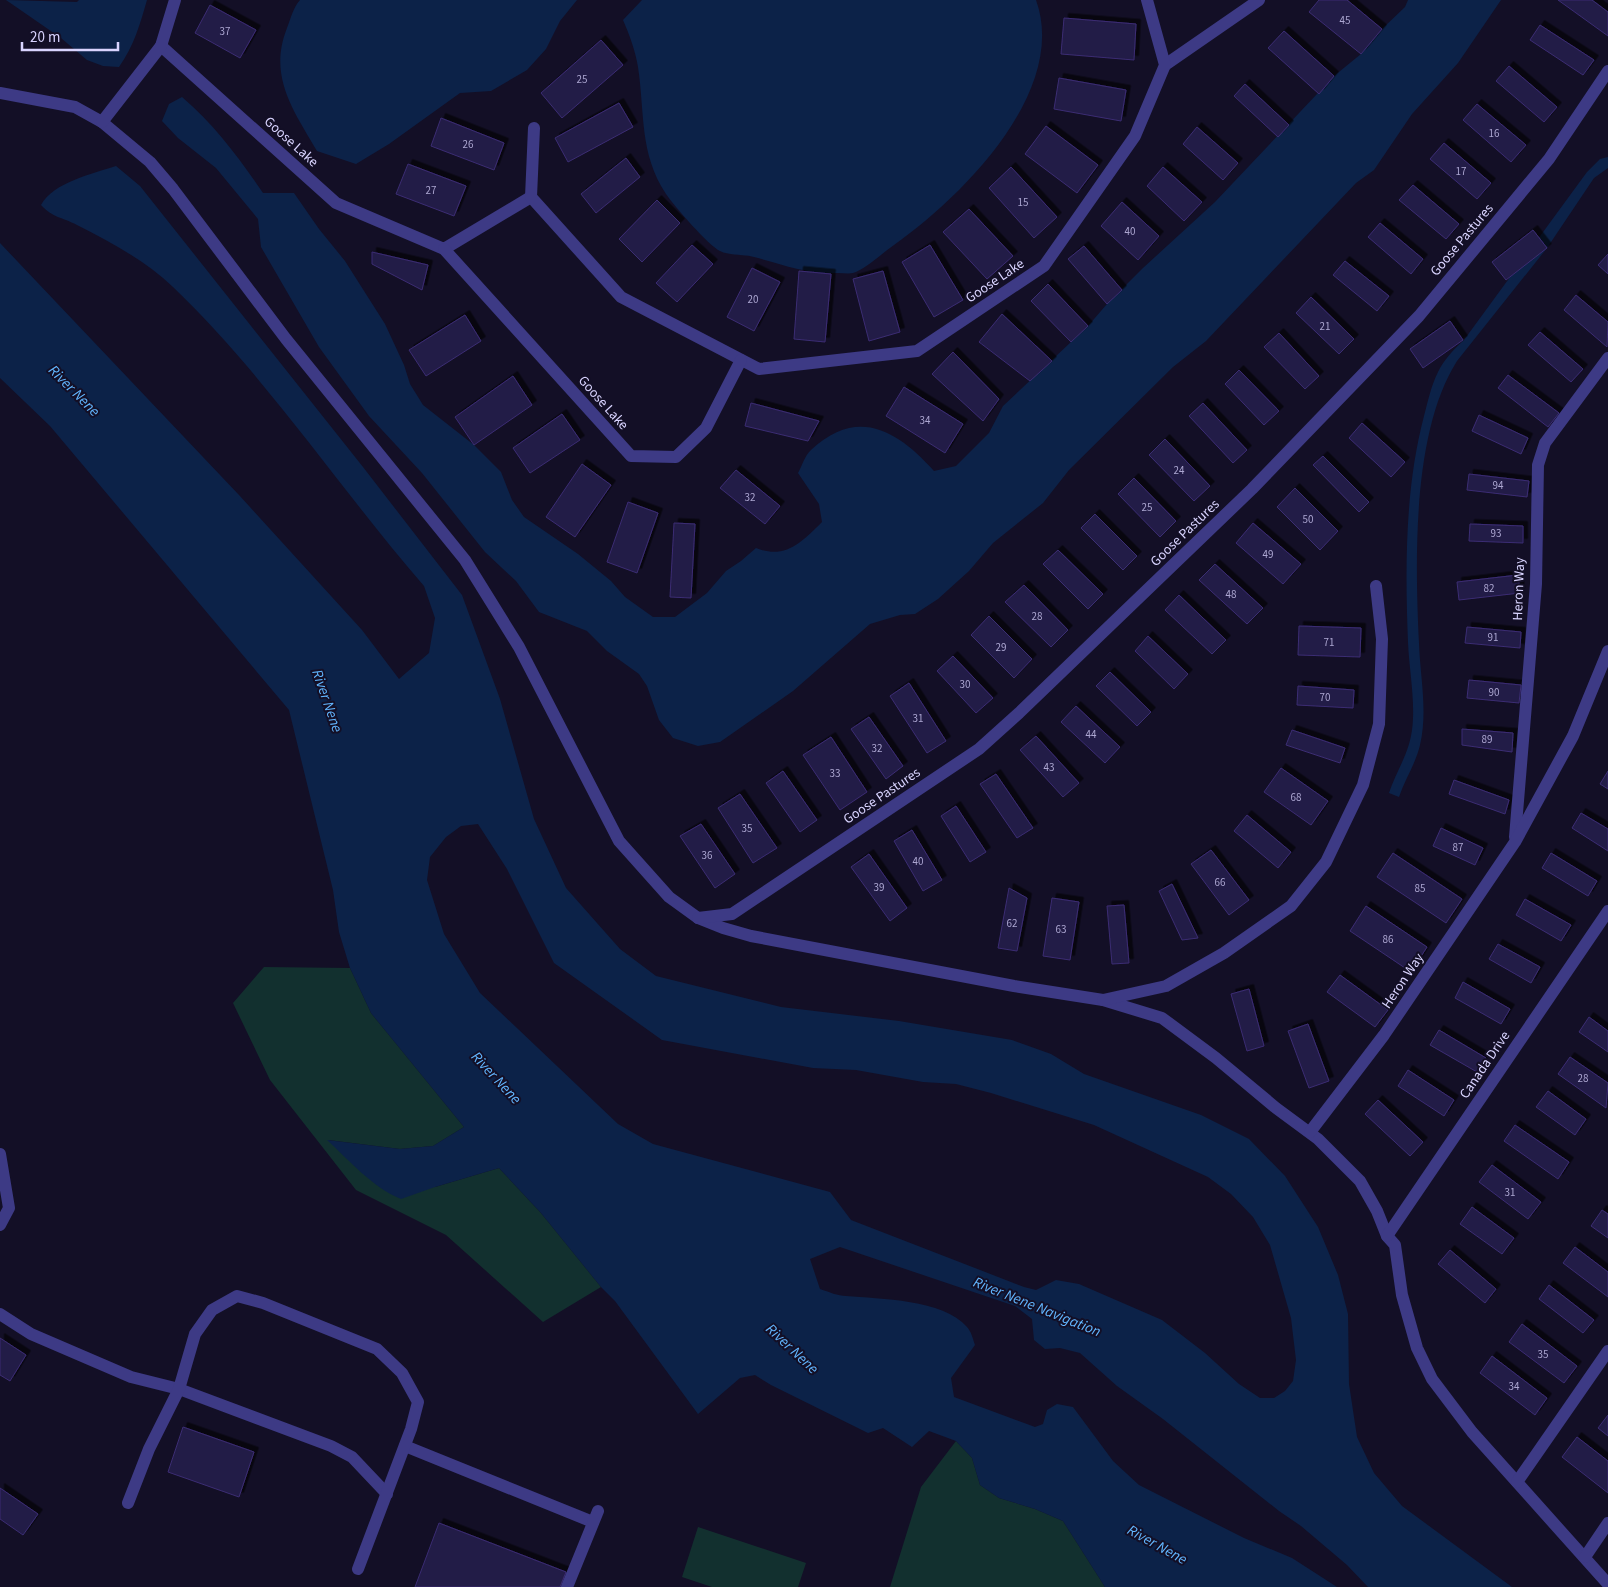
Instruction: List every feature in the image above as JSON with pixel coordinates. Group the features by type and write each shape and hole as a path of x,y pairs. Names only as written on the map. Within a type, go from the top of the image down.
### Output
{"street":[{"path":"102,122 161,46 175,0"},
{"path":"1147,0 1164,65 1259,0"},
{"name":"Goose Lake","path":"161,46 336,203 444,249 631,456 676,457 706,428 741,360"},
{"name":"Goose Lake","path":"531,197 621,297 759,369 917,351 1044,266 1135,136 1164,65"},
{"name":"Goose Pastures","path":"698,918 732,914 980,749 1019,714 1252,490 1419,316 1549,159 1608,71"},
{"path":"0,93 75,107 102,122 150,162 173,189 286,339 465,560 519,647 619,841 668,897 698,918 723,928 778,942 1014,986 1103,1000 1162,1018 1310,1132 1360,1181 1378,1211 1387,1236 1395,1245 1402,1295 1417,1348 1432,1379 1472,1432 1608,1584"},
{"path":"444,249 531,197 534,128"},
{"name":"Heron Way","path":"1514,842 1536,584 1538,466 1546,444 1608,358"},
{"path":"1103,1000 1166,986 1224,954 1291,906 1326,862 1363,786 1379,724 1382,639 1376,586"},
{"name":"Heron Way","path":"1310,1132 1384,1034 1514,842 1573,736 1608,651"},
{"name":"Canada Drive","path":"1387,1236 1608,911"},
{"path":"0,1154 9,1208 0,1225"},
{"path":"128,1503 149,1449 179,1389 195,1334 212,1310 237,1296 263,1303 377,1349 402,1372 418,1402 405,1446 358,1569"},
{"path":"0,1314 32,1334 130,1378 179,1389 331,1446 352,1457 387,1494"},
{"path":"1517,1482 1608,1351"},
{"path":"405,1446 596,1516 567,1587"},
{"path":"1585,1558 1608,1523"}],"green space":[{"path":"264,967 350,968 371,1013 464,1127 433,1146 400,1149 328,1140 435,1187 499,1168 541,1213 601,1287 543,1322 446,1235 356,1190 270,1080 233,1003"},
{"path":"956,1441 972,1458 980,1485 999,1498 1035,1509 1063,1521 1105,1587 890,1587 921,1487"},
{"path":"698,1527 806,1563 798,1587 712,1587 682,1577"}],"water":[{"path":"6,0 77,2 79,0 147,0 133,43 119,67 103,66 87,60 61,38"},
{"path":"300,0 577,0 560,21 546,49 527,70 491,91 460,93 389,144 356,164 317,151 292,107 286,92 280,62 282,45 292,13"},
{"path":"642,0 1036,0 1042,35 1037,70 1023,105 1002,139 977,171 921,225 863,268 851,273 826,273 720,251 700,234 666,194 657,179 647,148 638,67 632,43 623,20"},
{"path":"1408,0 1501,0 1458,63 1412,114 1374,170 1356,183 1206,341 1173,367 1069,470 1043,503 993,543 969,571 938,599 915,614 900,615 870,624 793,691 720,742 698,746 673,738 659,720 647,686 639,674 607,651 587,631 539,612 516,581 485,552 422,473 369,416 319,347 261,247 258,219 216,168 178,138 162,121 169,104 182,97 226,142 263,193 294,193 319,229 345,261 385,324 404,365 410,384 423,405 474,445 501,472 512,500 524,517 578,554 611,581 625,597 653,617 675,617 707,593 726,571 756,548 776,552 792,547 822,522 819,504 798,473 809,452 828,437 845,429 861,427 877,429 892,435 906,445 934,471 956,466 989,433 1003,406 1088,326 1143,268 1215,202 1334,76 1361,54 1382,29 1405,7"},
{"path":"1608,157 1608,168 1594,178 1547,248 1457,361 1442,390 1424,460 1417,536 1419,643 1423,706 1422,732 1416,758 1399,797 1389,793 1408,749 1413,718 1408,642 1407,585 1410,499 1418,443 1432,388 1438,372 1446,359 1464,340 1587,172 1600,159"},
{"path":"116,166 140,186 462,595 500,699 534,819 566,888 620,949 656,976 781,1007 899,1021 1012,1040 1051,1054 1084,1074 1201,1115 1249,1139 1285,1176 1318,1227 1338,1275 1348,1314 1349,1384 1357,1437 1374,1473 1402,1506 1512,1587 1368,1587 1347,1565 1301,1526 1279,1511 1163,1419 1117,1386 1080,1353 1060,1348 1045,1349 1034,1340 1032,1319 1015,1306 840,1247 810,1259 820,1289 843,1296 910,1302 927,1306 943,1311 967,1327 975,1345 951,1378 954,1397 1035,1427 1043,1424 1047,1410 1057,1404 1073,1407 1113,1461 1139,1485 1244,1538 1292,1558 1337,1587 1105,1587 1063,1521 1035,1509 999,1498 980,1485 972,1458 956,1441 929,1431 912,1447 883,1428 868,1433 771,1385 755,1375 740,1378 698,1414 615,1301 601,1287 541,1213 499,1168 401,1199 371,1181 327,1140 400,1149 433,1146 464,1127 371,1013 350,968 339,932 333,890 289,710 50,426 0,378 0,243 239,495 362,630 399,679 429,653 435,618 424,586 271,395 207,322 173,287 139,260 72,222 54,215 41,205 55,190 64,185","holes":["478,824 507,869 554,963 662,1040 813,1068 856,1070 923,1082 956,1084 1094,1125 1208,1177 1231,1194 1253,1217 1270,1245 1291,1318 1296,1360 1293,1381 1285,1391 1274,1398 1260,1398 1239,1384 1205,1353 1162,1320 1079,1284 1056,1280 1036,1290 1024,1287 851,1220 830,1192 653,1144 618,1124 480,993 444,934 427,880 430,857 446,837 461,826"]}],"building":[{"path":"1319,0 1347,0 1382,29 1361,54 1309,12"},
{"path":"1558,0 1592,0 1608,12 1608,36"},
{"path":"210,5 256,30 240,58 195,33"},
{"path":"1064,18 1136,24 1134,60 1061,54"},
{"path":"1540,25 1594,60 1583,75 1530,40"},
{"path":"1284,31 1334,76 1319,94 1268,48"},
{"path":"601,40 623,65 562,118 541,93"},
{"path":"1509,66 1557,107 1544,122 1496,81"},
{"path":"1059,78 1126,90 1121,121 1054,109"},
{"path":"1245,84 1289,125 1278,137 1234,96"},
{"path":"619,103 633,127 568,162 555,138"},
{"path":"1477,104 1526,145 1511,162 1463,120"},
{"path":"441,118 504,143 494,170 431,146"},
{"path":"1046,126 1098,165 1077,193 1025,154"},
{"path":"1197,127 1238,163 1223,180 1183,144"},
{"path":"1444,143 1491,183 1477,199 1430,159"},
{"path":"626,158 640,177 596,213 581,194"},
{"path":"408,164 466,186 454,216 396,194"},
{"path":"1011,167 1057,217 1034,238 989,188"},
{"path":"1163,167 1202,202 1184,221 1147,186"},
{"path":"1413,185 1459,224 1446,239 1399,200"},
{"path":"657,200 680,223 642,262 619,239"},
{"path":"1122,202 1159,236 1138,260 1101,226"},
{"path":"969,209 1013,256 987,279 943,232"},
{"path":"1380,223 1423,259 1411,274 1368,237"},
{"path":"1533,230 1547,248 1506,280 1492,262"},
{"path":"692,245 713,264 677,302 656,283"},
{"path":"930,245 963,300 934,317 902,262"},
{"path":"1084,246 1122,290 1107,304 1068,259"},
{"path":"372,252 428,265 422,290 372,264"},
{"path":"1608,254 1608,274 1598,265"},
{"path":"1345,261 1389,296 1377,311 1333,275"},
{"path":"752,268 780,282 754,331 727,317"},
{"path":"799,271 831,274 825,342 794,339"},
{"path":"883,271 900,332 869,341 853,279"},
{"path":"1048,284 1088,326 1071,342 1031,301"},
{"path":"1576,295 1608,322 1607,347 1564,310"},
{"path":"1311,297 1354,339 1339,354 1296,313"},
{"path":"1002,314 1052,361 1030,381 979,342"},
{"path":"465,315 481,341 426,376 409,350"},
{"path":"1450,321 1463,340 1423,368 1410,349"},
{"path":"1540,332 1583,369 1571,382 1528,345"},
{"path":"1279,333 1319,376 1305,389 1264,347"},
{"path":"953,352 999,399 983,421 932,374"},
{"path":"1239,370 1279,411 1264,425 1225,384"},
{"path":"1508,375 1559,413 1548,427 1498,388"},
{"path":"513,376 532,405 474,445 455,417"},
{"path":"904,387 963,424 945,453 886,416"},
{"path":"751,403 819,421 808,441 745,426"},
{"path":"1203,403 1247,450 1233,463 1189,416"},
{"path":"562,414 580,440 530,473 513,448"},
{"path":"1479,415 1528,438 1521,454 1472,431"},
{"path":"1362,423 1405,462 1391,477 1349,438"},
{"path":"1165,439 1210,486 1194,501 1149,455"},
{"path":"1323,456 1369,502 1359,512 1313,465"},
{"path":"582,464 611,485 575,537 546,517"},
{"path":"736,470 780,506 765,524 720,488"},
{"path":"1469,474 1529,481 1527,497 1467,490"},
{"path":"1134,478 1176,521 1160,537 1118,494"},
{"path":"1295,488 1338,531 1320,550 1277,507"},
{"path":"628,502 658,513 637,573 607,562"},
{"path":"1095,514 1137,556 1123,570 1081,528"},
{"path":"674,523 695,524 691,598 670,597"},
{"path":"1253,523 1301,564 1283,584 1236,543"},
{"path":"1470,524 1523,526 1523,543 1469,541"},
{"path":"1058,550 1103,594 1088,609 1043,564"},
{"path":"1215,564 1263,608 1247,624 1199,580"},
{"path":"1518,575 1520,593 1459,600 1457,582"},
{"path":"1024,585 1068,630 1051,647 1005,602"},
{"path":"1179,595 1226,640 1212,654 1165,610"},
{"path":"989,616 1032,659 1014,678 971,635"},
{"path":"1299,626 1361,628 1360,657 1298,655"},
{"path":"1467,627 1521,632 1520,648 1465,643"},
{"path":"1148,636 1188,674 1174,689 1135,651"},
{"path":"953,656 993,698 976,713 937,671"},
{"path":"1110,672 1151,712 1137,726 1096,686"},
{"path":"1469,680 1521,685 1519,703 1467,698"},
{"path":"909,683 946,741 927,753 890,696"},
{"path":"1298,686 1354,690 1353,708 1297,705"},
{"path":"1076,706 1120,747 1105,763 1061,722"},
{"path":"869,717 903,766 886,779 851,729"},
{"path":"1462,729 1513,733 1512,752 1462,745"},
{"path":"1292,730 1345,748 1340,763 1286,745"},
{"path":"1036,736 1079,783 1063,797 1020,750"},
{"path":"831,737 867,792 840,810 803,755"},
{"path":"1281,768 1328,801 1311,825 1264,792"},
{"path":"783,771 817,820 800,832 766,783"},
{"path":"1608,771 1608,789 1600,784"},
{"path":"996,774 1033,828 1017,838 980,784"},
{"path":"1454,780 1509,800 1505,814 1449,794"},
{"path":"740,794 777,848 753,863 718,808"},
{"path":"956,806 986,852 970,862 941,816"},
{"path":"1581,813 1608,829 1608,851 1572,828"},
{"path":"1247,815 1291,852 1278,868 1234,831"},
{"path":"701,824 735,874 715,888 680,836"},
{"path":"1441,828 1483,848 1475,865 1433,846"},
{"path":"912,830 942,880 923,891 894,841"},
{"path":"1211,850 1249,900 1229,915 1191,864"},
{"path":"1393,853 1462,899 1446,923 1377,877"},
{"path":"1551,853 1597,881 1588,896 1542,868"},
{"path":"869,854 907,908 890,921 851,867"},
{"path":"1172,884 1198,938 1182,940 1159,891"},
{"path":"1009,888 1027,898 1017,951 998,948"},
{"path":"1052,898 1079,902 1070,960 1043,956"},
{"path":"1525,899 1571,925 1561,941 1516,915"},
{"path":"1124,905 1129,963 1112,964 1107,906"},
{"path":"1366,906 1427,947 1411,972 1350,931"},
{"path":"1498,944 1540,967 1531,983 1489,959"},
{"path":"1340,975 1388,1010 1375,1027 1327,992"},
{"path":"1463,982 1510,1009 1501,1024 1455,998"},
{"path":"1249,989 1264,1046 1247,1051 1231,994"},
{"path":"1589,1017 1608,1031 1608,1052 1579,1032"},
{"path":"1308,1024 1329,1081 1309,1088 1288,1031"},
{"path":"1439,1030 1486,1058 1477,1072 1430,1045"},
{"path":"1570,1057 1608,1083 1606,1108 1558,1074"},
{"path":"1408,1070 1454,1100 1444,1116 1398,1086"},
{"path":"1548,1091 1586,1119 1575,1135 1536,1107"},
{"path":"1378,1100 1423,1142 1410,1156 1365,1114"},
{"path":"1515,1125 1569,1162 1558,1179 1504,1141"},
{"path":"1492,1165 1541,1202 1528,1219 1479,1182"},
{"path":"1472,1207 1514,1238 1502,1254 1460,1224"},
{"path":"1602,1210 1608,1214 1608,1238 1591,1226"},
{"path":"1575,1247 1608,1272 1608,1297 1563,1263"},
{"path":"1450,1250 1496,1289 1485,1303 1438,1264"},
{"path":"1549,1285 1594,1320 1583,1333 1539,1299"},
{"path":"1522,1324 1577,1366 1564,1383 1509,1342"},
{"path":"0,1338 26,1355 10,1381 0,1375"},
{"path":"1492,1356 1547,1398 1535,1415 1480,1373"},
{"path":"1608,1415 1608,1436 1598,1428"},
{"path":"183,1427 254,1452 239,1497 168,1472"},
{"path":"1577,1437 1608,1461 1608,1493 1562,1457"},
{"path":"0,1488 38,1514 23,1535 0,1519"},
{"path":"439,1523 566,1572 560,1587 415,1587"}],"water label":[{"name":"River Nene","path":"74,391"},
{"name":"River Nene","path":"327,701"},
{"name":"River Nene","path":"496,1078"},
{"name":"River Nene Navigation","path":"1037,1307"},
{"name":"River Nene","path":"792,1349"},
{"name":"River Nene","path":"1157,1545"}]}
